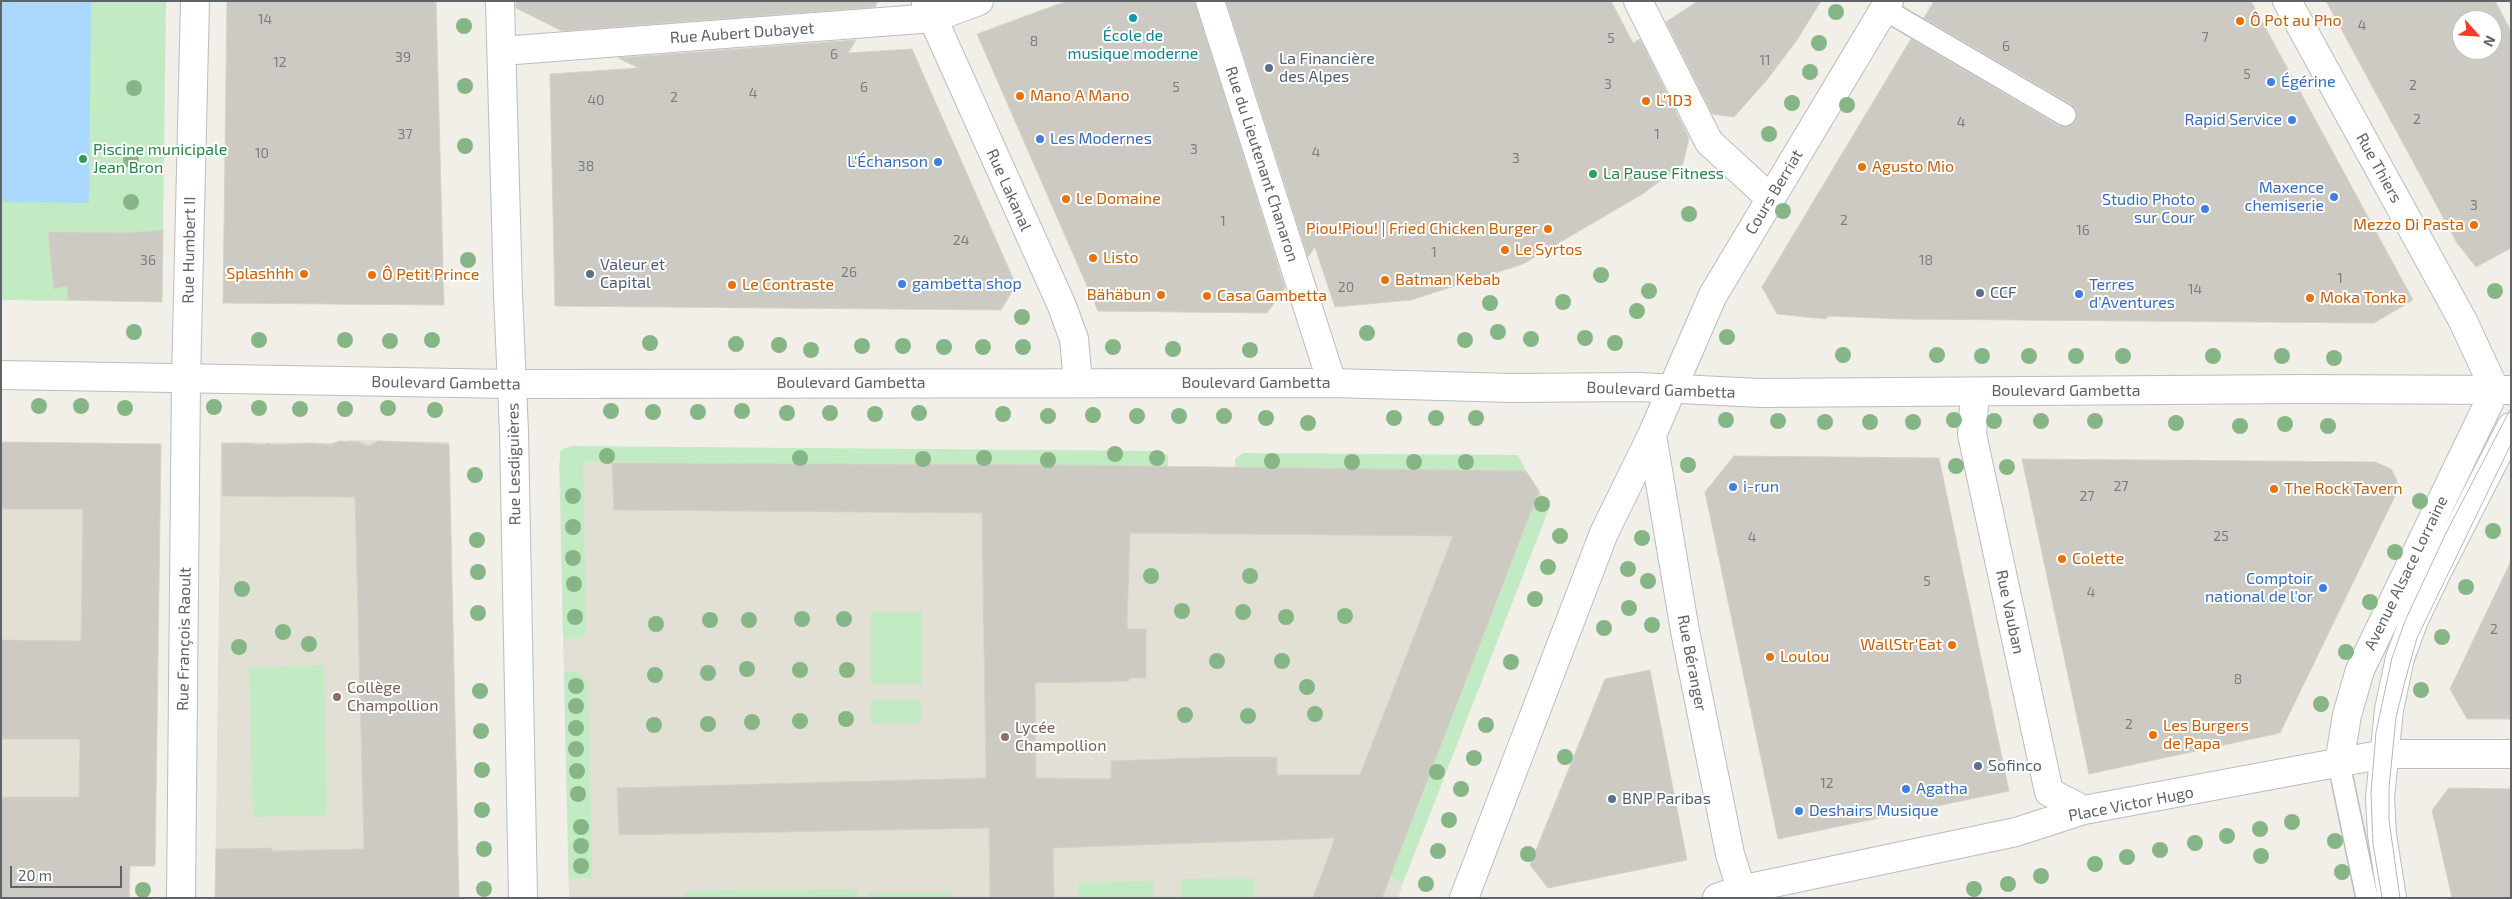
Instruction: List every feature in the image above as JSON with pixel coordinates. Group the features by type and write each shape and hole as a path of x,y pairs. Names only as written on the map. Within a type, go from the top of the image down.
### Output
{"street":[{"name":"Rue Humbert II","path":"186,380 195,1"},
{"name":"Rue Lesdiguières","path":"500,1 512,384 523,898"},
{"name":"Rue Aubert Dubayet","path":"502,52 929,10 979,1"},
{"name":"Rue du Lieutenant Chanaron","path":"1210,1 1332,383"},
{"path":"1638,1 1709,142 1770,198"},
{"name":"Rue Thiers","path":"2287,1 2503,390"},
{"name":"Cours Berriat","path":"1464,898 1604,533 1652,435 1713,295 1886,5"},
{"name":"Rue Lakanal","path":"929,10 1065,314 1074,339 1078,382"},
{"name":"Boulevard Gambetta","path":"1,375 186,380 512,384 1332,383 1512,388 1630,387 1760,394 2302,389 2503,390"},
{"name":"Rue François Raoult","path":"181,898 186,380"},
{"name":"Avenue Alsace Lorraine","path":"2339,764 2347,715 2360,670 2503,390"},
{"name":"Rue Vauban","path":"1975,392 1972,434 2049,792 2084,810"},
{"name":"Avenue Alsace Lorraine","path":"2383,755 2389,710 2398,667 2414,620 2511,427"},
{"name":"Rue Béranger","path":"1652,435 1685,631 1730,854 1734,895"},
{"name":"Place Victor Hugo","path":"1734,895 2016,832 2084,810 2383,755 2511,754"},
{"path":"2383,755 2380,797 2382,835 2392,898"}],"lane":[{"path":"1886,5 2065,115"},
{"path":"2339,764 2367,898"}],"shaded area":[{"name":"Collège Champollion","path":"348,440 449,442 459,898 215,898 221,442 347,443"},
{"path":"1,442 161,444 155,866 1,864"},
{"name":"Lycée Champollion","path":"559,462 1058,465 1526,471 1539,491 1390,877 1403,883 1398,898 569,898"}],"green space":[{"name":"Piscine municipale Jean Bron","path":"1,1 166,1 162,302 1,300"},
{"path":"572,446 1161,451 1168,456 1168,467 583,462 586,631 582,637 563,639 560,453 562,449"},
{"path":"1243,453 1518,455 1526,471 1235,468 1235,459"},
{"path":"1539,491 1550,506 1403,883 1390,877"},
{"path":"871,612 922,612 922,684 871,684"},
{"path":"324,665 327,815 253,817 249,668"},
{"path":"564,672 579,672 588,681 592,878 569,879"},
{"path":"871,700 921,700 921,723 871,724"},
{"path":"1254,878 1254,898 1181,898 1181,879"},
{"path":"1153,881 1153,898 1079,898 1079,882"},
{"path":"858,889 858,898 685,898 685,891"},
{"path":"868,893 951,893 951,898 868,898"}],"water":[{"path":"1,1 91,1 89,203 1,202"}],"building":[{"path":"227,1 436,1 444,305 223,303"},
{"path":"516,1 878,1 875,7 562,31 516,8"},
{"path":"1067,1 1195,1 1285,288 1267,313 1098,311 977,34"},
{"path":"1226,1 1611,1 1633,43 1640,39 1689,138 1683,164 1644,193 1523,264 1411,300 1335,307 1315,247 1308,257"},
{"path":"1698,1 1821,1 1797,40 1766,81 1734,117 1712,114 1666,22"},
{"path":"1934,1 2251,1 2413,300 2374,323 1902,319 1828,316 1826,319 1777,314 1762,287 1911,39 2059,126 2071,126 2076,121 2076,109 2071,104 1924,18"},
{"path":"2326,1 2495,1 2500,10 2452,10 2452,60 2502,60 2502,14 2511,31 2511,248 2476,267 2457,243"},
{"path":"856,40 848,53 912,49 1016,285 1001,310 555,306 550,74 639,68 618,58"},
{"path":"163,230 162,302 68,300 67,286 54,289 48,232 129,233"},
{"path":"339,441 359,442 369,446 378,441 449,444 459,898 215,898 216,849 272,848 272,851 364,849 355,497 222,496 222,444 245,443 264,445 267,443 273,445 312,443 330,445"},
{"path":"1,442 161,444 155,866 130,866 129,898 1,898 1,797 79,797 80,739 1,739 1,640 81,641 83,509 1,509"},
{"path":"1734,456 1939,458 2009,791 1778,839 1705,492"},
{"path":"2022,459 2375,462 2391,469 2397,480 2397,492 2280,733 2089,774"},
{"path":"612,463 1058,465 1526,471 1539,491 1382,898 1313,898 1335,838 1053,848 1054,898 990,898 989,828 619,835 617,788 986,778 982,513 614,510","holes":["1130,533 1453,536 1360,775 1277,775 1277,757 1228,757 1111,761 1111,779 1036,778 1035,683 1129,681 1129,678 1146,678 1146,629 1128,629 1127,624"]},
{"path":"2511,561 2511,719 2467,719 2450,689"},
{"path":"1650,670 1687,860 1548,888 1530,865 1605,679"},
{"path":"2449,788 2511,789 2511,898 2452,898 2432,810"}],"tram line":[{"path":"2382,898 2373,844 2371,793 2376,732 2392,658 2405,621 2446,533 2511,408"},
{"path":"2400,898 2389,820 2389,788 2396,717 2417,638 2511,444"}],"place":[{"name":"École de musique moderne","path":"1133,18"},
{"name":"Ô Pot au Pho","path":"2240,21"},
{"name":"La Financière des Alpes","path":"1269,68"},
{"name":"Égérine","path":"2271,82"},
{"name":"Mano A Mano","path":"1020,96"},
{"name":"L'1D3","path":"1646,101"},
{"name":"Rapid Service","path":"2292,120"},
{"name":"Les Modernes","path":"1040,139"},
{"name":"Piscine municipale Jean Bron","path":"83,159"},
{"name":"L'Échanson","path":"938,162"},
{"name":"Agusto Mio","path":"1862,167"},
{"name":"La Pause Fitness","path":"1593,174"},
{"name":"Maxence chemiserie","path":"2334,197"},
{"name":"Le Domaine","path":"1066,199"},
{"name":"Studio Photo sur Cour","path":"2205,209"},
{"name":"Mezzo Di Pasta","path":"2474,225"},
{"name":"Piou!Piou! | Fried Chicken Burger","path":"1548,229"},
{"name":"Le Syrtos","path":"1505,250"},
{"name":"Listo","path":"1093,258"},
{"name":"Splashhh","path":"304,274"},
{"name":"Valeur et Capital","path":"590,274"},
{"name":"Ô Petit Prince","path":"372,275"},
{"name":"Batman Kebab","path":"1385,280"},
{"name":"gambetta shop","path":"902,284"},
{"name":"Le Contraste","path":"732,285"},
{"name":"CCF","path":"1980,293"},
{"name":"Terres d'Aventures","path":"2079,294"},
{"name":"Bähäbun","path":"1161,295"},
{"name":"Casa Gambetta","path":"1207,296"},
{"name":"Moka Tonka","path":"2310,298"},
{"name":"i-run","path":"1733,487"},
{"name":"The Rock Tavern","path":"2274,489"},
{"name":"Colette","path":"2062,559"},
{"name":"Comptoir national de l'or","path":"2323,588"},
{"name":"WallStr'Eat","path":"1952,645"},
{"name":"Loulou","path":"1770,657"},
{"name":"Collège Champollion","path":"337,697"},
{"name":"Les Burgers de Papa","path":"2153,735"},
{"name":"Lycée Champollion","path":"1005,737"},
{"name":"Sofinco","path":"1978,766"},
{"name":"Agatha","path":"1906,789"},
{"name":"BNP Paribas","path":"1612,799"},
{"name":"Deshairs Musique","path":"1799,811"}]}
